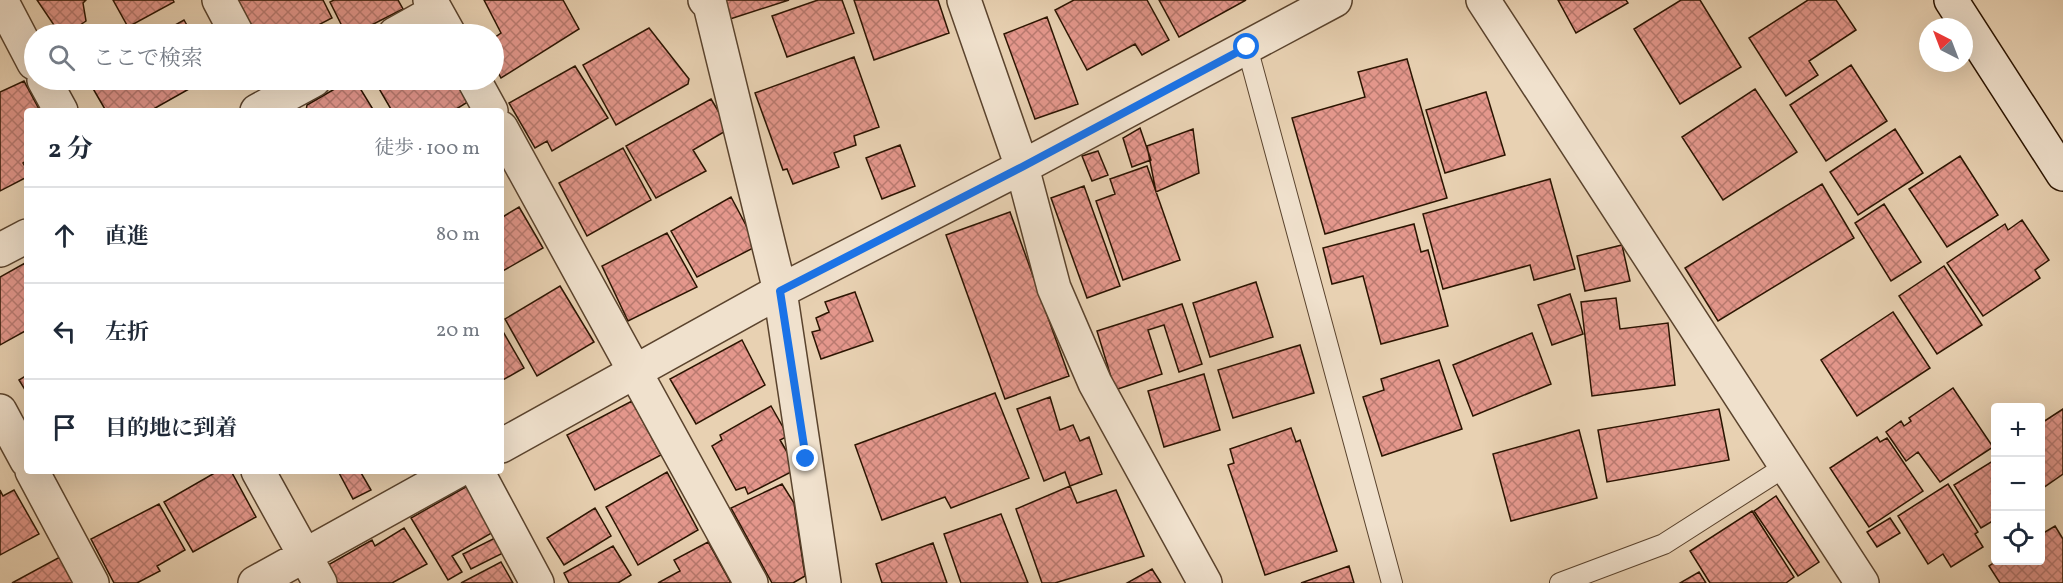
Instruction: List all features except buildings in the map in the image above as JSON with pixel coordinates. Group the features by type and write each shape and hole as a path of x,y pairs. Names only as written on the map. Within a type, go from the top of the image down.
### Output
{"street":[{"path":"1,0 24,44"},
{"path":"219,0 232,24"},
{"path":"705,0 710,5 748,151 780,291 824,583"},
{"path":"964,0 1022,167 1054,288 1095,383 1205,583"},
{"path":"504,444 780,291 1022,167 1335,0"},
{"path":"1483,0 1862,583"},
{"path":"1951,0 2063,174"},
{"path":"418,24 438,15"},
{"path":"49,90 59,108"},
{"path":"267,101 292,90"},
{"path":"479,90 489,108"},
{"path":"504,133 751,583"},
{"path":"0,250 24,238"},
{"path":"0,411 24,456"},
{"path":"34,474 92,583"},
{"path":"260,474 313,569"},
{"path":"255,583 313,569 453,474"},
{"path":"479,474 537,583"}],"lane":[{"path":"1247,47 1392,583"},
{"path":"1560,583 1664,544 1786,466"}],"route":[{"path":"806,459 780,291 1022,167 1247,47"}]}
